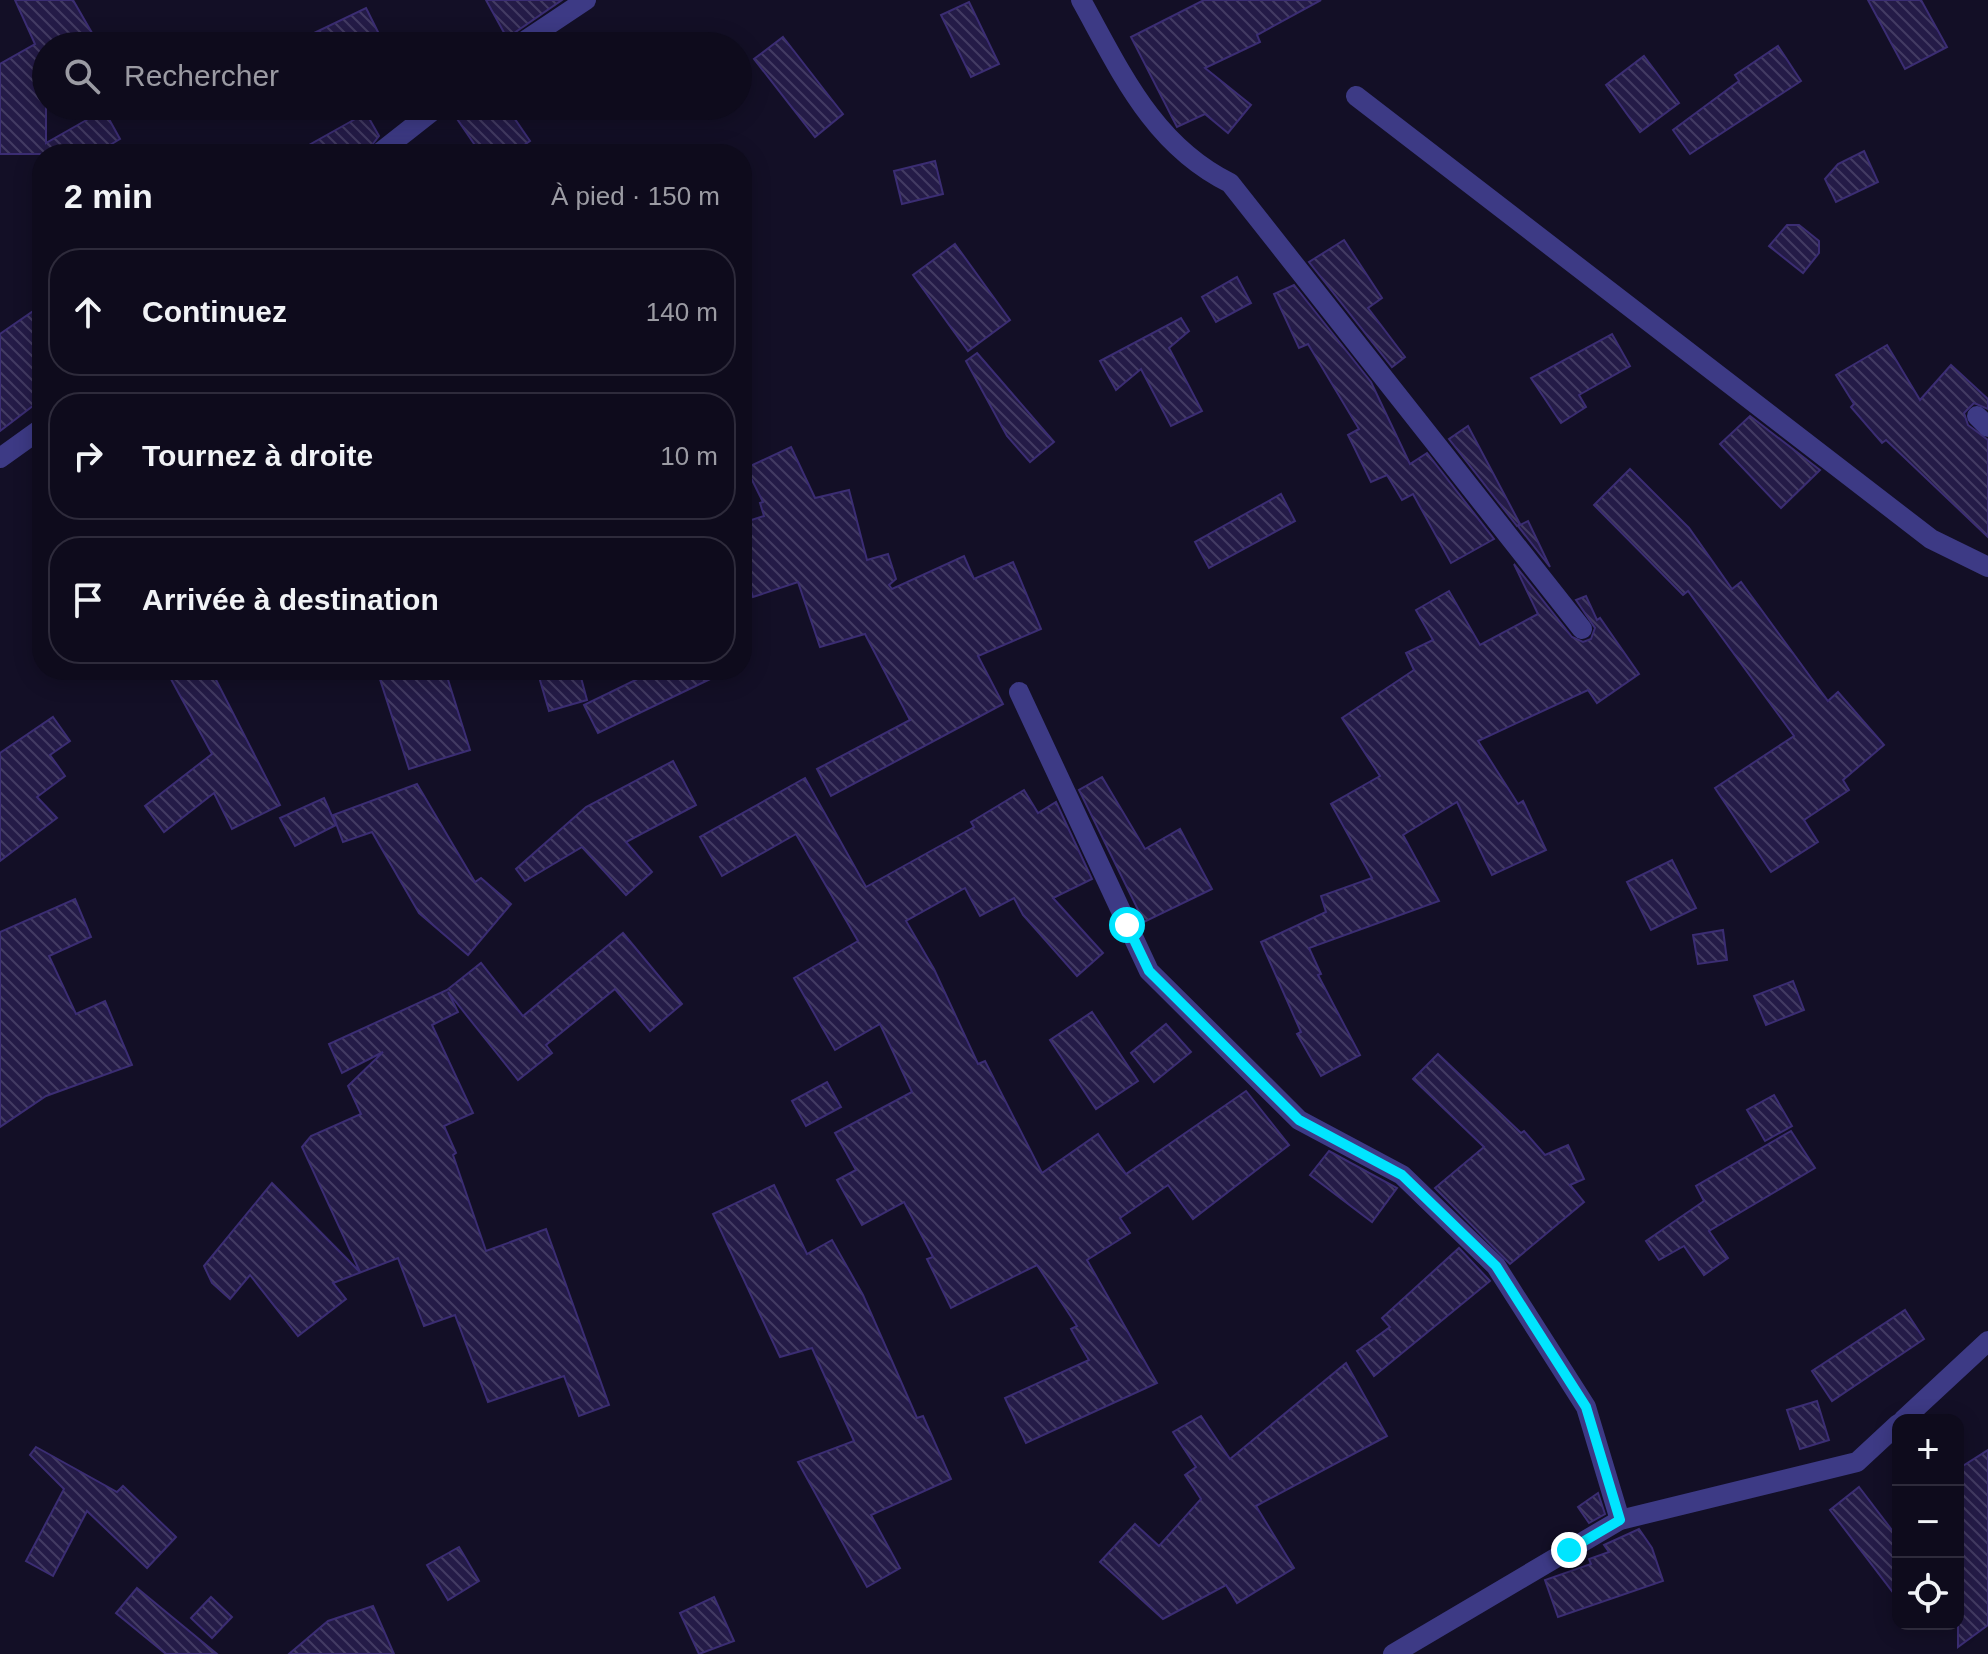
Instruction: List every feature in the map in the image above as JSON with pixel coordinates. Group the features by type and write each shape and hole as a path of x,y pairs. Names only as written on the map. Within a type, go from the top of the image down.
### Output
{"street":[{"path":"538,32 586,0"},
{"path":"1081,0 1139,106 1199,168 1230,183 1582,629"},
{"path":"1356,96 1931,539 1988,567"},
{"path":"391,144 421,120"},
{"path":"0,458 32,435"},
{"path":"1019,692 1149,971 1299,1120 1402,1175 1496,1266 1586,1407 1620,1520"},
{"path":"1909,1414 1988,1341"},
{"path":"1393,1654 1620,1520 1857,1462 1892,1430"}],"building":[{"path":"15,0 73,0 91,32 32,32 32,37"},
{"path":"486,0 562,0 516,32 504,32"},
{"path":"1204,0 1321,0 1257,35 1260,42 1205,68 1251,105 1228,133 1205,114 1177,127 1131,37"},
{"path":"1868,0 1921,0 1947,47 1905,69"},
{"path":"969,2 999,64 971,77 941,15"},
{"path":"366,8 378,32 316,32"},
{"path":"783,37 843,114 815,137 754,59"},
{"path":"32,46 32,120 46,120 46,143 86,120 110,120 120,139 112,144 32,144 32,154 0,154 0,64"},
{"path":"1778,46 1801,81 1690,154 1673,130 1739,81 1735,75"},
{"path":"1644,56 1679,103 1640,132 1606,85"},
{"path":"354,120 370,120 379,136 373,144 311,144"},
{"path":"458,120 516,120 530,141 526,144 474,144"},
{"path":"1864,151 1878,182 1836,202 1825,179 1838,164"},
{"path":"935,161 943,194 902,204 894,171"},
{"path":"1787,225 1799,225 1819,241 1819,253 1803,273 1769,246"},
{"path":"1344,240 1382,298 1368,308 1405,357 1392,367 1309,262"},
{"path":"955,244 1010,320 968,351 913,275"},
{"path":"1237,277 1251,303 1216,322 1202,297"},
{"path":"1294,285 1371,382 1410,464 1427,453 1494,539 1451,563 1413,494 1402,500 1387,475 1371,482 1348,435 1359,429 1308,344 1299,348 1274,294"},
{"path":"32,312 32,407 0,431 0,334"},
{"path":"1181,318 1189,331 1169,348 1202,411 1171,426 1141,369 1116,390 1100,361"},
{"path":"1612,334 1630,366 1579,395 1586,407 1561,423 1531,378"},
{"path":"1887,345 1920,400 1951,365 1988,399 1988,409 1974,403 1964,413 1968,425 1988,440 1988,537 1886,440 1882,443 1851,407 1854,404 1836,375"},
{"path":"977,353 1054,442 1030,462 1007,436 966,361"},
{"path":"1750,416 1820,470 1781,508 1720,444"},
{"path":"1468,426 1520,524 1517,526 1449,439"},
{"path":"791,447 815,498 849,490 867,560 888,554 896,579 889,585 892,589 964,556 974,579 1013,562 1041,629 978,656 1003,704 831,796 817,769 910,720 865,634 820,647 798,582 753,597 752,520 764,516 760,503 763,502 752,480 752,465"},
{"path":"1630,469 1689,528 1732,589 1741,582 1828,701 1838,692 1884,745 1843,780 1849,790 1804,820 1818,842 1771,872 1715,788 1794,736 1688,591 1683,595 1594,505"},
{"path":"1281,494 1295,521 1209,568 1195,542"},
{"path":"1528,521 1550,567 1518,526"},
{"path":"1514,564 1572,637 1583,642 1591,639 1595,628 1576,600 1586,596 1597,620 1600,618 1639,674 1597,703 1588,690 1478,741 1518,804 1523,801 1546,850 1492,875 1457,802 1403,835 1439,901 1309,948 1321,974 1318,975 1360,1055 1321,1076 1297,1034 1301,1032 1261,942 1326,912 1321,896 1372,878 1331,804 1380,776 1342,718 1414,670 1406,653 1433,640 1416,610 1449,591 1480,645 1538,614"},
{"path":"171,680 216,680 280,805 232,829 214,793 164,832 145,806 212,754"},
{"path":"380,680 448,680 470,750 409,769"},
{"path":"540,680 582,680 587,700 549,711"},
{"path":"635,680 708,680 598,733 584,705"},
{"path":"53,717 70,741 50,755 65,776 37,797 57,818 0,861 0,753"},
{"path":"673,761 696,805 626,842 652,872 626,895 582,847 525,881 516,869 586,807"},
{"path":"1102,777 1145,849 1180,829 1212,889 1144,922 1079,790"},
{"path":"805,778 866,887 974,827 971,822 1024,790 1038,813 1056,802 1092,879 1053,898 1103,953 1077,976 1023,915 1014,898 980,916 965,888 906,921 934,969 978,1064 985,1061 1042,1173 1098,1134 1126,1174 1246,1091 1289,1145 1193,1219 1168,1185 1120,1218 1130,1233 1087,1260 1157,1383 1026,1443 1005,1398 1089,1360 1071,1329 1077,1326 1037,1265 951,1308 927,1259 933,1257 904,1202 862,1225 837,1180 856,1170 835,1133 912,1092 880,1024 835,1050 794,978 858,941 796,834 722,876 700,837"},
{"path":"417,784 475,882 481,878 511,904 468,955 419,913 372,832 343,842 333,815"},
{"path":"324,798 336,825 295,846 280,818"},
{"path":"1672,860 1696,908 1651,930 1627,882"},
{"path":"75,899 91,937 49,956 76,1014 105,1001 132,1065 46,1096 0,1127 0,932"},
{"path":"1723,930 1727,960 1698,964 1693,935"},
{"path":"623,933 682,1004 650,1031 615,989 546,1045 552,1053 518,1080 448,992 458,1012 432,1025 473,1113 444,1126 456,1153 453,1155 486,1251 546,1229 609,1405 579,1416 564,1376 488,1402 455,1315 424,1326 398,1258 333,1283 346,1299 298,1336 250,1275 230,1299 212,1283 204,1266 272,1183 360,1272 302,1147 311,1136 361,1114 348,1086 383,1052 342,1073 329,1044 447,990 481,963 523,1016"},
{"path":"1793,981 1804,1010 1766,1025 1754,996"},
{"path":"1092,1012 1138,1081 1096,1109 1050,1040"},
{"path":"1166,1024 1191,1052 1154,1082 1131,1053"},
{"path":"1438,1054 1521,1133 1524,1131 1545,1155 1568,1145 1584,1179 1570,1185 1584,1202 1510,1264 1435,1188 1484,1147 1413,1079"},
{"path":"827,1082 841,1107 806,1126 792,1101"},
{"path":"1774,1095 1792,1126 1765,1141 1747,1110"},
{"path":"1791,1131 1815,1168 1709,1231 1728,1258 1704,1275 1684,1246 1659,1260 1646,1241 1704,1201 1696,1186"},
{"path":"1329,1151 1397,1188 1372,1222 1310,1175"},
{"path":"774,1185 807,1254 832,1240 863,1295 917,1418 923,1416 951,1479 871,1515 900,1568 867,1587 798,1462 854,1441 812,1348 780,1357 713,1214"},
{"path":"1459,1248 1490,1281 1374,1376 1357,1351 1390,1327 1382,1318"},
{"path":"1905,1310 1924,1339 1832,1401 1812,1371"},
{"path":"1346,1363 1387,1436 1256,1506 1294,1568 1237,1603 1226,1585 1163,1619 1100,1562 1135,1524 1159,1546 1201,1499 1185,1475 1196,1467 1173,1432 1201,1416 1230,1459"},
{"path":"1817,1401 1829,1440 1800,1449 1787,1410"},
{"path":"36,1447 117,1492 123,1486 176,1537 147,1568 87,1511 53,1576 26,1561 64,1489 30,1455"},
{"path":"1988,1450 1988,1625 1958,1647 1958,1630 1964,1630 1964,1465"},
{"path":"1859,1487 1892,1530 1892,1591 1830,1510"},
{"path":"1598,1493 1605,1514 1589,1523 1578,1507"},
{"path":"1639,1529 1652,1548 1663,1581 1558,1617 1545,1580 1591,1564 1589,1559 1609,1552 1604,1545"},
{"path":"459,1547 479,1581 448,1600 427,1565"},
{"path":"137,1588 217,1654 166,1654 116,1613"},
{"path":"211,1597 232,1617 212,1638 191,1618"},
{"path":"714,1597 734,1641 699,1654 680,1613"},
{"path":"373,1606 394,1654 289,1654 328,1621"}],"route":[{"path":"1127,925 1149,971 1299,1120 1402,1175 1496,1266 1586,1407 1620,1520 1569,1550"}]}
